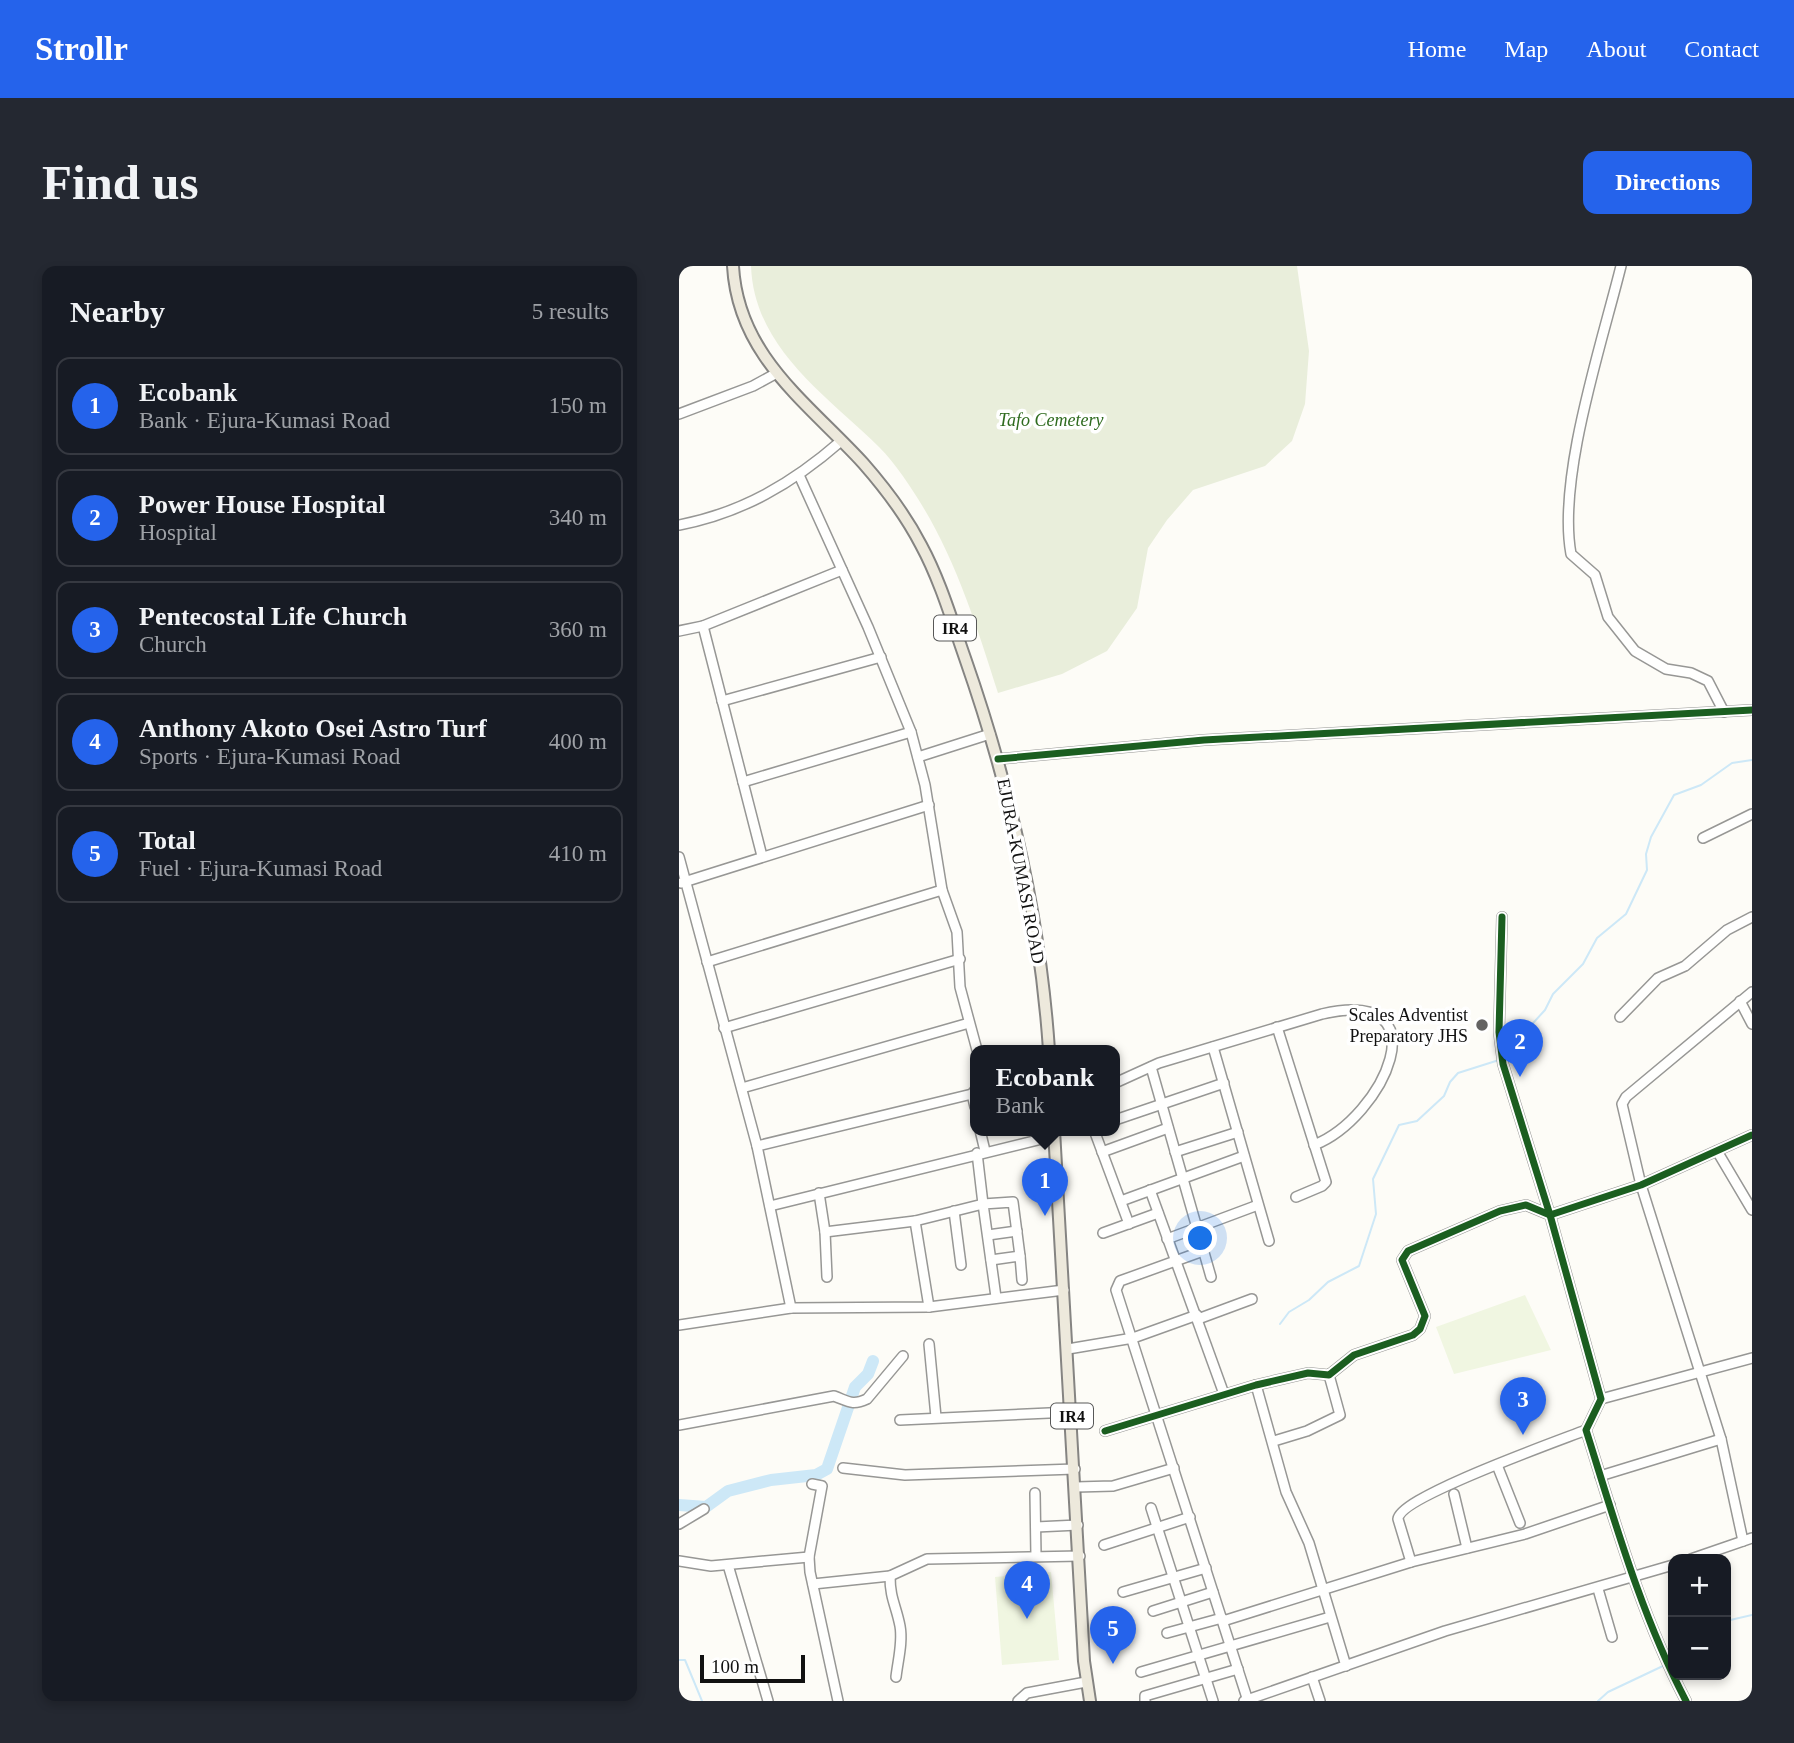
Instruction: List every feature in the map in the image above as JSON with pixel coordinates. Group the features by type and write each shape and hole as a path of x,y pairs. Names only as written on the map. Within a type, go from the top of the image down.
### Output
{"main road":[{"name":"EJURA-KUMASI ROAD","path":"733,266 745,320 775,374 880,484 922,545 948,608 998,759 1036,939 1048,1045"},
{"name":"IR4","path":"1054,1136 1086,1682 1090,1701"}],"street":[{"path":"1621,266 1574,463 1569,515 1571,554 1595,575 1608,617 1635,651 1666,669 1691,673 1708,681 1724,712"},
{"path":"679,414 753,386 775,374"},
{"path":"679,525 741,509 799,475 841,441"},
{"path":"799,475 881,657 911,732 929,805 942,890 957,932 960,987 976,1045"},
{"path":"679,631 703,625 842,570"},
{"path":"703,625 761,856"},
{"path":"722,701 881,657"},
{"path":"998,759 1204,740 1752,710"},
{"path":"743,782 911,732"},
{"path":"918,757 990,734"},
{"path":"682,882 929,805"},
{"path":"1703,838 1752,814"},
{"path":"679,857 682,882 707,962 757,1146 791,1308"},
{"path":"707,962 942,890"},
{"path":"1411,1562 1398,1519 1401,1511 1436,1490 1586,1430 1601,1399 1550,1214 1503,1065 1504,1052 1499,1032 1502,917"},
{"path":"1620,1017 1658,978 1685,966 1727,930 1752,917"},
{"path":"724,1028 960,959"},
{"path":"1705,1554 1748,1539 1721,1439 1641,1185 1623,1100 1752,992"},
{"path":"1740,1001 1752,1024"},
{"path":"1120,1081 1151,1067 1213,1047 1348,1008 1366,1010 1381,1016 1388,1022 1391,1061 1377,1092 1361,1114 1333,1136 1314,1145"},
{"path":"742,1088 969,1023"},
{"path":"1277,1027 1325,1182 1322,1186 1296,1197"},
{"path":"1213,1047 1269,1241"},
{"path":"1151,1067 1210,1278"},
{"path":"1120,1118 1224,1083"},
{"path":"757,1146 970,1093"},
{"path":"1103,1152 1168,1128"},
{"path":"1175,1152 1238,1132"},
{"path":"1105,1431 1256,1385 1308,1373 1329,1375 1355,1355 1413,1335 1420,1329 1425,1316 1402,1260 1408,1251 1522,1206 1531,1206 1550,1214 1641,1185 1752,1135"},
{"path":"980,1136 983,1205 996,1297"},
{"path":"770,1206 1042,1136"},
{"path":"1096,1136 1129,1224"},
{"path":"1717,1151 1752,1210"},
{"path":"1121,1201 1244,1156"},
{"path":"1150,1189 1224,1394"},
{"path":"819,1193 825,1232 827,1277"},
{"path":"825,1232 915,1221 983,1205 1013,1202 1022,1280"},
{"path":"1167,1239 1258,1205"},
{"path":"954,1212 961,1265"},
{"path":"1103,1233 1158,1213"},
{"path":"915,1221 929,1307"},
{"path":"988,1236 1017,1231"},
{"path":"1203,1251 1116,1285 1223,1620 1246,1701 1445,1631 1668,1567"},
{"path":"991,1260 1020,1256"},
{"path":"679,1325 791,1308 929,1307 1064,1290"},
{"path":"1068,1349 1133,1338 1252,1299"},
{"path":"929,1344 936,1417"},
{"path":"679,1425 834,1396 848,1402 867,1399 903,1356"},
{"path":"1601,1399 1752,1358"},
{"path":"1274,1441 1307,1431 1340,1415 1329,1375"},
{"path":"1256,1385 1274,1441 1286,1492 1309,1543 1346,1666"},
{"path":"900,1420 1071,1412"},
{"path":"1586,1430 1633,1579 1669,1669 1686,1701"},
{"path":"1601,1476 1721,1439"},
{"path":"1497,1465 1520,1523"},
{"path":"843,1468 905,1475 1075,1469"},
{"path":"1076,1487 1113,1486 1174,1468"},
{"path":"811,1484 822,1486 809,1557 838,1701"},
{"path":"1035,1493 1037,1556"},
{"path":"1454,1494 1467,1548"},
{"path":"1167,1633 1223,1620 1411,1562 1525,1534 1610,1504"},
{"path":"1151,1508 1213,1701"},
{"path":"679,1524 704,1510"},
{"path":"1104,1545 1157,1530 1189,1517"},
{"path":"1036,1527 1078,1525"},
{"path":"813,1584 890,1576 927,1559 1080,1556"},
{"path":"679,1561 728,1565 809,1557"},
{"path":"728,1565 768,1701"},
{"path":"1123,1592 1206,1568"},
{"path":"890,1576 891,1602 900,1624 901,1639 896,1677"},
{"path":"1598,1589 1612,1637"},
{"path":"1153,1611 1213,1592"},
{"path":"1141,1672 1330,1617"},
{"path":"1145,1701 1145,1696 1238,1669"},
{"path":"1312,1677 1320,1701"},
{"path":"1018,1701 1027,1693 1086,1682"}],"green space":[{"name":"Tafo Cemetery","path":"751,266 1297,266 1309,351 1305,404 1292,441 1265,466 1193,490 1167,520 1148,548 1137,608 1107,651 1062,674 998,693 956,574 923,507 885,453 796,368 779,346 765,322 755,295"},
{"path":"1525,1295 1551,1350 1454,1374 1436,1327"},
{"path":"1051,1572 1059,1660 1002,1665 995,1577"}],"waterway":[{"path":"1504,1060 1514,1059 1521,1051 1524,1033 1545,1010 1553,994 1583,964 1597,938 1626,914 1647,870 1646,854 1651,837 1674,795 1701,785 1732,763 1752,760"},
{"path":"1280,1324 1289,1312 1309,1300 1328,1282 1359,1266 1376,1214 1373,1179 1399,1125 1417,1121 1444,1096 1450,1082 1458,1073 1499,1060"},
{"path":"679,1505 706,1507 728,1491 771,1480 816,1475 827,1469 855,1387 868,1374 873,1361"},
{"path":"1731,1620 1752,1615"},
{"path":"679,1660 685,1660 702,1701"},
{"path":"1598,1701 1608,1692 1665,1665"}],"cycle path":[{"path":"998,759 1204,740 1752,710"},
{"path":"1502,917 1499,1032 1503,1064 1550,1215 1601,1399 1586,1430 1642,1602 1686,1701"},
{"path":"1105,1431 1256,1385 1308,1373 1329,1375 1354,1355 1413,1335 1420,1329 1425,1316 1402,1260 1408,1251 1500,1211 1526,1205 1550,1215 1641,1185 1752,1135"}],"place":[{"name":"Scales Adventist Preparatory JHS","path":"1482,1025"},
{"name":"Power House Hospital","path":"1520,1077"},
{"name":"Ecobank","path":"1045,1216"},
{"name":"Pentecostal Life Church","path":"1523,1435"},
{"name":"Anthony Akoto Osei Astro Turf","path":"1027,1619"},
{"name":"Total","path":"1113,1664"}]}
